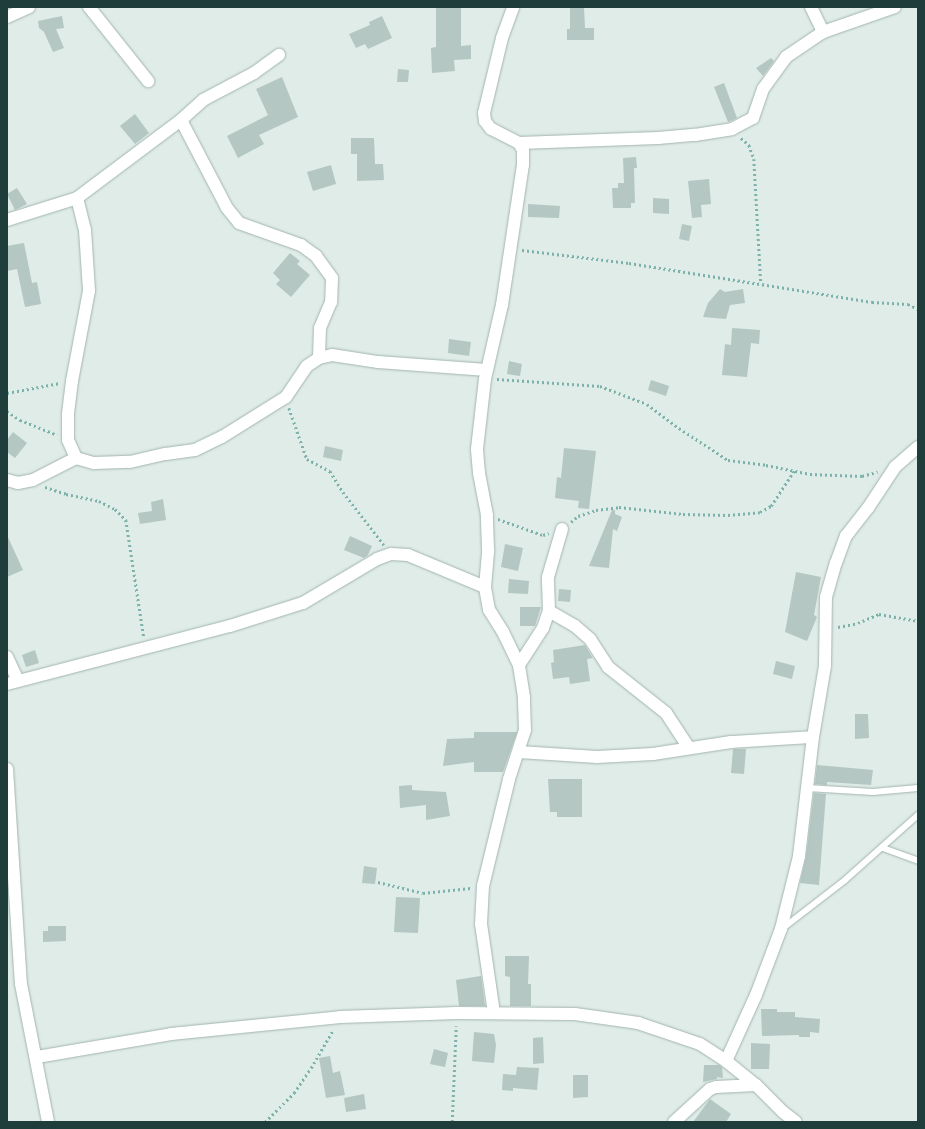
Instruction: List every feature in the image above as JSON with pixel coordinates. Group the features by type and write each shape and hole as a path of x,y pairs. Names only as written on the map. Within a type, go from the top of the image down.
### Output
{"street":[{"path":"7,17 29,7"},
{"path":"89,7 148,81"},
{"path":"513,7 502,38 484,113 485,121 491,129 519,142 695,135 732,129 753,118 763,89 786,57 823,32 895,7"},
{"path":"811,7 823,32"},
{"path":"7,220 77,198 181,120 203,100 254,73 279,55"},
{"path":"181,120 227,208 239,223 301,245 316,256 332,278 331,302 320,328 318,358"},
{"path":"494,1013 481,924 483,886 509,779 525,730 524,697 519,665 506,638 489,610 485,587 488,549 487,515 479,473 477,449 486,374 502,305 509,248 523,165 523,150 519,142"},
{"path":"76,458 68,440 68,416 72,381 89,291 85,230 77,198"},
{"path":"7,480 18,483 33,480 76,458 94,463 130,462 166,454 195,450 222,437 286,396 307,366 318,358 332,355 378,362 486,374"},
{"path":"726,1060 756,995 781,929 800,856 813,737 825,666 826,597 846,536 895,467 918,448"},
{"path":"519,665 543,628 549,611 548,577 562,529"},
{"path":"7,657 12,683 146,649 230,626 304,603 377,559 391,554 408,555 485,587"},
{"path":"549,611 575,626 590,639 608,667 666,713 689,748"},
{"path":"519,752 597,757 653,754 731,742 813,737"},
{"path":"7,769 21,984 37,1057 48,1122"},
{"path":"37,1057 171,1034 340,1017 456,1013 575,1014 638,1023 700,1044 726,1060 796,1122"},
{"path":"674,1122 710,1089 716,1087 756,1085"}],"lane":[{"path":"807,788 873,792 918,788"},
{"path":"781,929 845,880 883,848 918,815"},
{"path":"883,848 918,861"}],"path":[{"path":"732,129 749,145 754,159 761,283"},
{"path":"509,248 629,263 872,302 908,304 918,309"},
{"path":"486,374 600,386 647,404 679,428 728,460 810,474 862,476 895,467"},
{"path":"7,393 72,381"},
{"path":"286,396 307,459 330,472 343,492 391,554"},
{"path":"7,411 20,420 68,440"},
{"path":"487,515 543,535 562,529 578,516 596,510 619,507 683,514 728,515 760,512 771,506 794,471"},
{"path":"33,480 45,487 66,494 99,501 115,510 126,520 146,649"},
{"path":"825,629 858,623 879,614 918,622"},
{"path":"378,882 423,893 451,892 483,886"},
{"path":"452,1122 456,1013"},
{"path":"265,1122 294,1093 312,1068 340,1017"}],"building":[{"path":"436,7 461,7 461,46 471,45 471,59 454,60 455,71 432,73 431,48 436,47"},
{"path":"570,7 584,7 585,28 594,28 594,40 567,40 567,29 570,29"},
{"path":"62,16 64,28 56,29 64,48 53,52 44,32 39,28 38,21"},
{"path":"382,16 392,38 368,49 365,44 356,48 349,34 370,25 369,22"},
{"path":"771,58 774,61 763,76 756,68"},
{"path":"398,69 409,70 408,82 397,82"},
{"path":"282,77 298,117 259,135 264,144 238,158 227,136 268,115 256,89"},
{"path":"724,83 737,118 728,122 714,87"},
{"path":"135,114 149,133 135,144 120,126"},
{"path":"351,138 374,138 375,164 383,164 384,180 357,181 357,154 351,154"},
{"path":"636,157 637,168 634,168 635,203 631,203 631,208 613,208 612,188 618,188 618,183 624,183 623,158"},
{"path":"331,165 336,184 313,191 307,172"},
{"path":"709,179 711,204 701,205 702,217 692,218 688,181"},
{"path":"17,188 27,204 15,210 7,194"},
{"path":"653,198 669,199 669,214 653,213"},
{"path":"528,204 560,206 559,218 528,217"},
{"path":"682,224 692,226 689,241 679,239"},
{"path":"24,243 32,283 37,282 41,304 25,307 17,269 7,271 7,246"},
{"path":"290,253 300,261 297,264 310,275 291,297 276,284 280,280 273,273"},
{"path":"720,289 725,292 743,289 745,303 730,305 726,319 703,317 708,303"},
{"path":"732,328 760,330 759,344 751,343 747,377 722,375 725,344 731,345"},
{"path":"449,339 471,342 469,356 448,353"},
{"path":"509,361 522,364 520,376 507,374"},
{"path":"651,380 669,386 666,396 648,390"},
{"path":"13,432 27,443 15,458 7,452 7,440"},
{"path":"325,446 343,450 341,461 323,457"},
{"path":"564,448 596,451 589,509 578,508 579,501 555,498 557,477 561,478"},
{"path":"163,499 166,520 140,524 138,513 152,511 151,502"},
{"path":"612,510 615,510 615,514 622,517 617,531 613,529 609,568 589,566"},
{"path":"7,535 23,570 7,577"},
{"path":"350,536 372,546 368,555 364,558 344,550"},
{"path":"505,544 523,548 518,571 501,567"},
{"path":"796,572 821,577 814,615 817,617 807,641 785,632"},
{"path":"509,579 529,581 528,594 508,593"},
{"path":"559,589 571,590 570,602 558,601"},
{"path":"520,607 541,607 535,626 520,626"},
{"path":"585,645 593,658 587,659 590,681 570,684 569,677 553,679 551,663 554,662 553,650"},
{"path":"35,650 39,663 26,667 22,655"},
{"path":"776,661 795,666 792,679 773,674"},
{"path":"855,714 868,714 869,738 855,739"},
{"path":"474,732 517,732 503,772 474,772 474,762 443,766 447,739 474,738"},
{"path":"733,749 746,749 744,774 731,773"},
{"path":"817,765 873,770 871,785 827,782 827,785 815,784"},
{"path":"548,779 582,779 582,817 557,817 557,812 550,812"},
{"path":"412,785 412,790 446,792 450,816 426,820 426,805 400,808 399,786"},
{"path":"814,793 826,794 819,885 800,883 806,857"},
{"path":"364,866 377,868 375,884 362,883"},
{"path":"396,897 420,898 418,933 394,932"},
{"path":"48,926 66,926 66,941 43,942 43,931 48,931"},
{"path":"505,956 529,956 528,984 531,984 531,1006 510,1006 510,977 505,976"},
{"path":"481,976 485,1006 459,1006 456,980"},
{"path":"761,1009 777,1009 777,1012 795,1012 795,1017 820,1019 819,1033 810,1032 810,1037 799,1037 799,1035 762,1036"},
{"path":"474,1032 494,1034 496,1045 494,1063 472,1061"},
{"path":"543,1037 544,1063 533,1064 533,1038"},
{"path":"751,1043 770,1044 769,1069 751,1069"},
{"path":"434,1049 448,1053 445,1067 430,1064"},
{"path":"330,1056 333,1073 340,1071 345,1095 326,1098 319,1058"},
{"path":"704,1065 719,1065 722,1067 723,1078 717,1077 717,1079 703,1082"},
{"path":"517,1067 539,1068 537,1090 513,1088 513,1091 502,1090 503,1074 516,1075"},
{"path":"573,1075 588,1075 588,1097 573,1098"},
{"path":"364,1094 366,1109 346,1112 344,1098"},
{"path":"710,1099 731,1114 726,1122 693,1122"}]}
